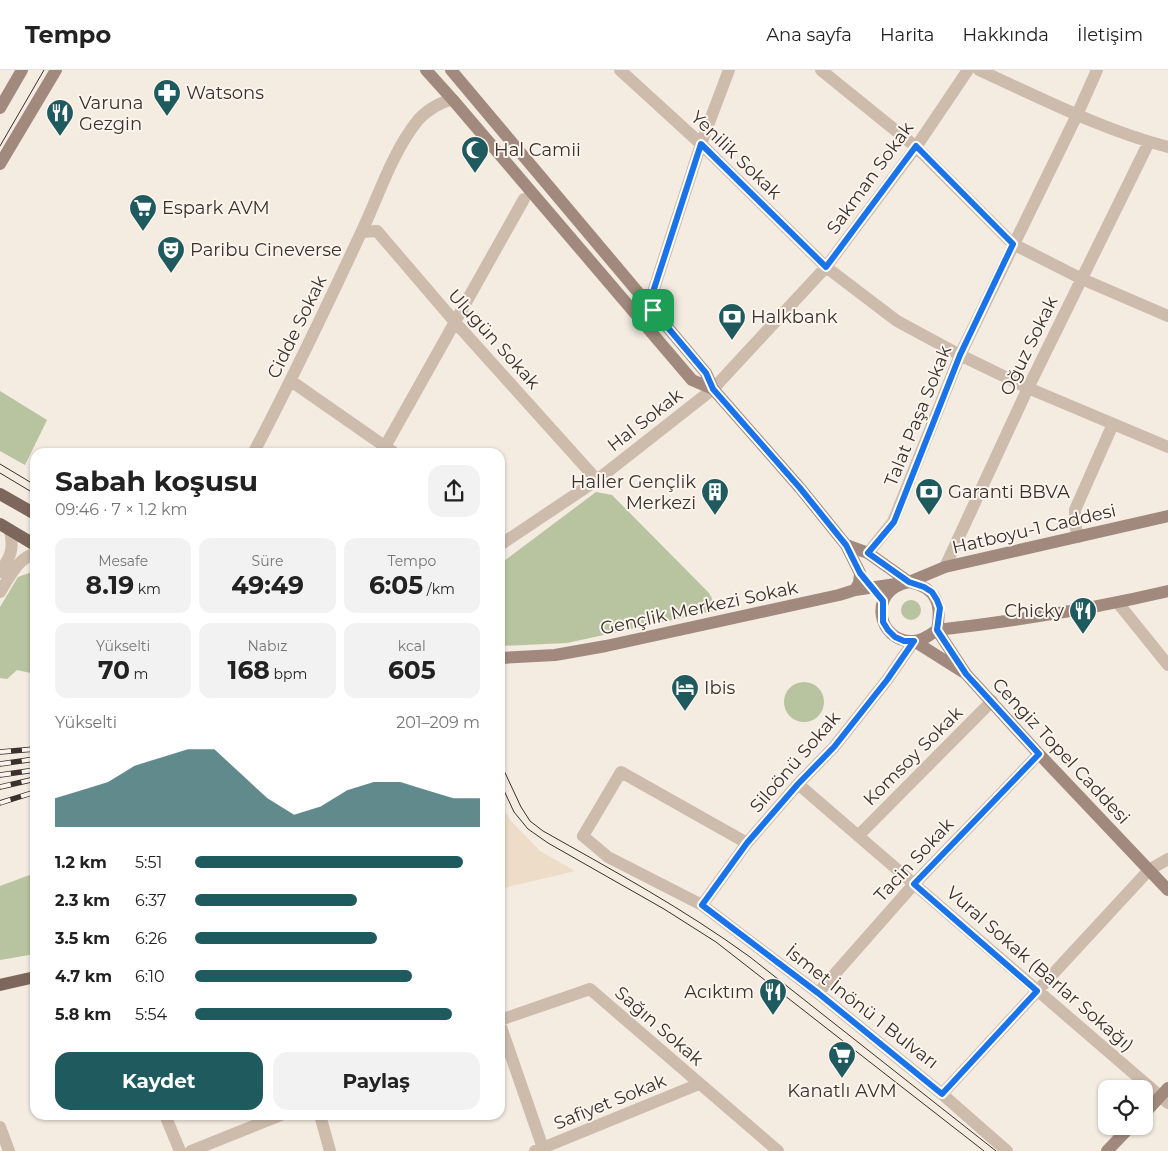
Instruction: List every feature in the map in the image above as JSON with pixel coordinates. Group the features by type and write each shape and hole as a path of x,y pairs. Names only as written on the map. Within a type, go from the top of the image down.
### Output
{"main road":[{"path":"0,108 22,70"},
{"path":"0,164 56,70"},
{"path":"426,70 692,380 713,389"},
{"path":"452,70 706,373 713,389 794,481 846,545 860,573 883,601"},
{"path":"0,494 30,511"},
{"name":"Hatboyu-1 Caddesi","path":"904,583 945,567 1168,516"},
{"path":"5,527 30,542"},
{"path":"846,545 868,553 904,583 924,587 932,592 940,608 937,630"},
{"path":"855,590 859,583 860,573"},
{"path":"904,583 886,594 883,601 883,622 895,637 904,641 923,639 937,630 1011,622 1118,603 1168,591"},
{"name":"Gençlik Merkezi Sokak","path":"505,658 555,655 606,646 855,590 904,583"},
{"name":"Cengiz Topel Caddesi","path":"937,630 966,674 1168,890"},
{"path":"914,641 966,674"},
{"path":"0,985 30,977"},
{"path":"1153,1107 1166,1096"},
{"path":"1106,1151 1122,1135"}],"street":[{"name":"Yenilik Sokak","path":"620,70 701,144 826,267 897,321 960,355 1028,388 1168,447"},
{"path":"653,310 652,295 701,144 729,70"},
{"path":"821,70 916,146 1013,244 1082,278 1168,316"},
{"path":"837,82 842,70"},
{"name":"Sakman Sokak","path":"713,389 826,267 916,146 968,70"},
{"path":"979,70 1077,115 1149,142 1168,147"},
{"name":"Talat Paşa Sokak","path":"868,553 894,522 960,355 1077,115 1096,70"},
{"name":"Cidde Sokak","path":"256,448 291,381 362,232 396,152 419,119 444,101 453,100"},
{"name":"Oğuz Sokak","path":"945,567 1028,388 1149,142"},
{"path":"387,448 454,322 524,199"},
{"name":"Ulugün Sokak","path":"362,232 377,231 454,322 596,480"},
{"path":"291,381 383,448"},
{"name":"Hal Sokak","path":"505,537 596,480 713,389"},
{"path":"1078,537 1075,524 1075,510 1113,424"},
{"path":"0,572 9,558 13,544 5,527"},
{"path":"0,592 18,565 30,556"},
{"path":"1118,603 1168,666"},
{"name":"Siloönü Sokak","path":"702,905 747,843 798,784 834,747 887,680 914,641"},
{"name":"Komsoy Sokak","path":"858,836 992,701"},
{"name":"Tacin Sokak","path":"818,993 914,884 1039,754"},
{"name":"İsmet İnönü 1 Bulvarı","path":"747,843 621,772 582,836 608,857 702,905 818,993 942,1094 1007,1151"},
{"name":"Vural Sokak (Barlar Sokağı)","path":"798,784 1037,991 1166,1096"},
{"path":"942,1094 1149,870 1168,859"},
{"name":"Sağın Sokak","path":"505,1018 590,989 774,1150"},
{"path":"505,1040 540,1150"},
{"name":"Safiyet Sokak","path":"540,1150 699,1084"},
{"path":"167,1120 180,1151"},
{"path":"191,1151 268,1120"},
{"path":"321,1120 330,1151"},
{"path":"0,1127 9,1151"}],"green space":[{"path":"0,391 47,420 33,448 30,448 30,455 25,465 0,451"},
{"path":"596,492 612,495 709,593 718,610 567,643 505,646 505,560"},
{"path":"30,573 30,673 17,670 7,679 0,678 0,607 18,577"},
{"path":"907,600 915,600 921,606 921,614 915,620 907,620 901,614 901,606"},
{"path":"808,682 815,685 821,691 824,702 823,710 815,719 808,722 800,722 793,719 785,710 784,698 787,691 796,683"},
{"path":"30,875 30,955 0,960 0,886"}],"shaded area":[{"path":"505,811 511,821 540,851 575,871 505,888"}],"tram line":[{"path":"0,146 44,70"},
{"path":"0,464 30,482"},
{"path":"0,473 30,491"},
{"path":"505,773 521,807 530,821 543,831 622,876 725,939 996,1151"},
{"path":"505,793 514,812 528,829 548,843 664,909 716,942 984,1151"}],"railway":[{"path":"0,752 30,749"},
{"path":"0,764 30,760"},
{"path":"0,775 30,771"},
{"path":"0,787 30,780"},
{"path":"0,803 30,794"}],"place":[{"name":"Watsons","path":"167,117"},
{"name":"Varuna Gezgin","path":"60,137"},
{"name":"Hal Camii","path":"475,174"},
{"name":"Espark AVM","path":"143,232"},
{"name":"Paribu Cineverse","path":"171,274"},
{"name":"Halkbank","path":"732,341"},
{"name":"Haller Gençlik Merkezi","path":"715,516"},
{"name":"Garanti BBVA","path":"929,516"},
{"name":"Chicky","path":"1083,635"},
{"name":"Ibis","path":"685,712"},
{"name":"Acıktım","path":"773,1016"},
{"name":"Kanatlı AVM","path":"842,1079"}],"route":[{"path":"701,144 826,267 916,146 1013,244 960,355 894,522 868,553 909,582 916,583 932,592 940,608 937,630 966,674 1039,754 914,884 1037,991 942,1094 818,993 702,905 747,843 798,784 834,747 887,680 914,641 904,641 895,637 888,630 883,622 883,601 860,573 846,545 765,446 713,389 706,373 653,310 652,295 701,144"}]}
